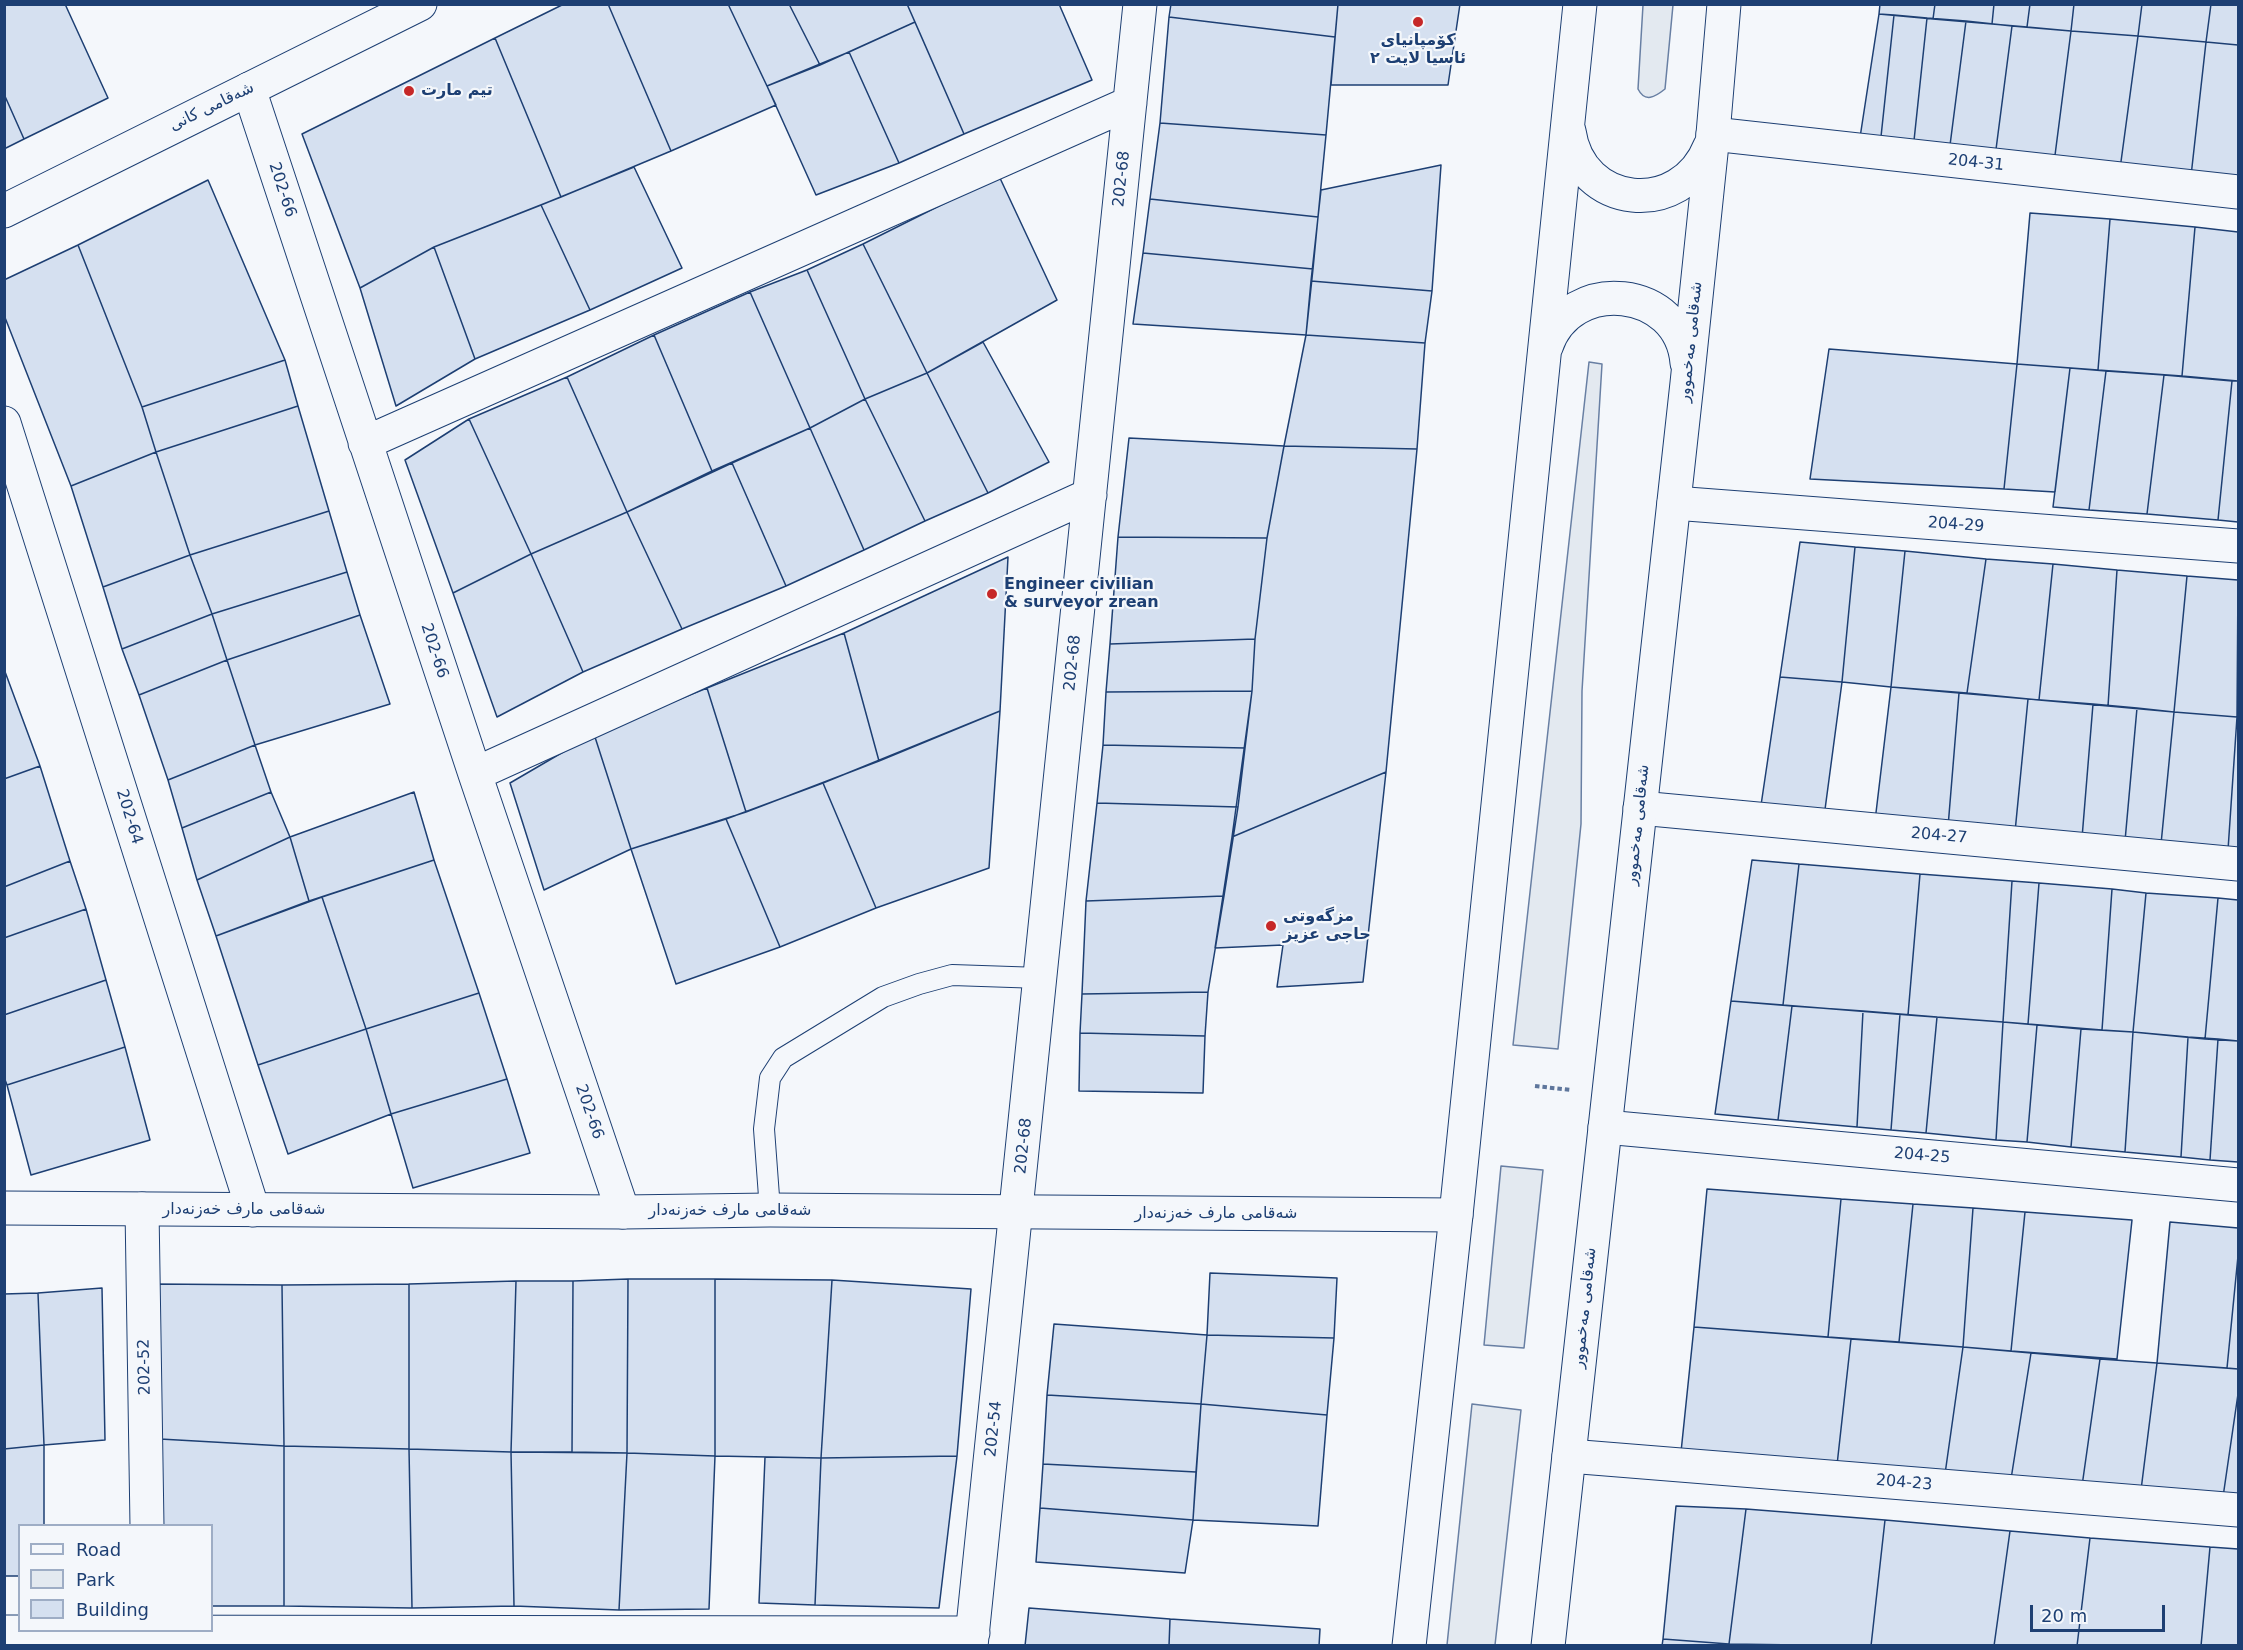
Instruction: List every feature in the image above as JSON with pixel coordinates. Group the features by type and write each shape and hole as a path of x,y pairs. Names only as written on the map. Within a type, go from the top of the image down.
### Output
{"main road":[{"name":"شەقامی کانی","path":"4,211 420,4"},
{"name":"202-68","path":"1017,1213 1140,4"},
{"path":"1409,1646 1456,1215 1580,4"},
{"name":"شەقامی مەخموور","path":"1548,1646 1687,383 1724,4"},
{"name":"202-66","path":"249,89 475,774 623,1212"},
{"path":"365,443 1130,103"},
{"path":"1568,120 1572,146 1583,168 1602,185 1636,196 1661,194 1682,184 1706,158 1713,134"},
{"name":"204-31","path":"1713,134 2238,192"},
{"path":"1544,356 1552,333 1568,315 1601,299 1624,298 1647,305 1666,318 1673,327 1687,359 1687,383"},
{"name":"202-64","path":"4,423 253,1210"},
{"path":"475,774 1090,495"},
{"name":"204-29","path":"1674,503 2238,546"},
{"name":"204-27","path":"1640,808 2238,864"},
{"name":"204-25","path":"1605,1127 2238,1185"},
{"name":"شەقامی مارف خەزنەدار","path":"4,1209 623,1212 770,1210 1456,1215"},
{"name":"202-52","path":"142,1209 147,1524"},
{"name":"202-54","path":"972,1639 1017,1213"},
{"name":"204-23","path":"1569,1456 2238,1510"},
{"path":"213,1632 972,1639"}],"lane":[{"path":"770,1210 764,1129 770,1078 783,1058 883,997 919,984 952,975 1041,978"}],"path":[{"path":"1535,1086 1574,1090"}],"green space":[{"path":"1643,5 1673,5 1665,89 1650,97 1644,96 1638,89"},
{"path":"1589,362 1602,364 1582,691 1581,824 1558,1049 1513,1045"},
{"path":"1501,1166 1543,1170 1524,1348 1484,1345"},
{"path":"1472,1404 1521,1410 1495,1645 1447,1645"}],"building":[{"path":"4,4 65,4 108,98 24,139 4,94"},
{"path":"564,4 608,4 671,151 561,197 495,38"},
{"path":"608,4 728,4 776,105 671,151"},
{"path":"728,4 789,4 820,65 767,86"},
{"path":"789,4 907,4 915,22 820,65"},
{"path":"907,4 1059,4 1092,80 964,134"},
{"path":"1171,4 1338,4 1335,37 1169,17"},
{"path":"1338,4 1460,4 1448,85 1331,85"},
{"path":"1880,4 1935,4 1933,19 1879,14"},
{"path":"1935,4 1994,4 1992,24 1933,19"},
{"path":"1994,4 2030,4 2027,27 1992,24"},
{"path":"2030,4 2074,4 2071,31 2027,27"},
{"path":"2074,4 2142,4 2138,36 2071,31"},
{"path":"2142,4 2211,4 2206,42 2138,36"},
{"path":"2211,4 2238,4 2238,45 2206,42"},
{"path":"1879,14 1894,15 1880,146 1859,144"},
{"path":"1894,15 1927,18 1913,150 1880,146"},
{"path":"1169,17 1335,37 1326,135 1160,123"},
{"path":"1927,18 1966,21 1949,153 1913,150"},
{"path":"1966,21 2012,26 1995,157 1949,153"},
{"path":"915,22 964,134 899,163 849,52"},
{"path":"2012,26 2071,31 2054,163 1995,157"},
{"path":"2071,31 2138,36 2120,169 2054,163"},
{"path":"2138,36 2206,42 2191,176 2120,169"},
{"path":"495,38 561,197 434,247 360,288 302,134"},
{"path":"2206,42 2238,45 2238,181 2191,176"},
{"path":"849,52 899,163 816,195 767,86"},
{"path":"4,94 24,139 4,149"},
{"path":"1160,123 1326,135 1318,217 1150,199"},
{"path":"1441,165 1432,291 1311,281 1321,190"},
{"path":"634,167 682,268 590,310 541,205"},
{"path":"999,176 1057,300 927,373 863,244"},
{"path":"208,180 285,360 142,407 78,245"},
{"path":"1150,199 1318,217 1313,269 1143,253"},
{"path":"541,205 590,310 475,359 434,247"},
{"path":"2030,213 2110,219 2098,370 2017,364"},
{"path":"2110,219 2195,227 2182,376 2098,370"},
{"path":"2195,227 2238,232 2238,381 2182,376"},
{"path":"863,244 927,373 865,399 807,270"},
{"path":"78,245 142,407 156,452 71,486 4,315 4,280"},
{"path":"434,247 475,359 396,406 360,288"},
{"path":"1143,253 1313,269 1306,335 1133,324"},
{"path":"807,270 865,399 810,428 750,292"},
{"path":"1311,281 1432,291 1425,343 1306,335"},
{"path":"750,292 810,428 712,471 654,335"},
{"path":"654,335 712,471 627,512 567,377"},
{"path":"1306,335 1425,343 1417,449 1284,446"},
{"path":"983,342 1049,462 988,493 927,373"},
{"path":"1829,349 2017,364 2004,489 1810,479"},
{"path":"285,360 298,406 156,452 142,407"},
{"path":"2017,364 2070,368 2055,492 2004,489"},
{"path":"2070,368 2106,371 2089,510 2053,507"},
{"path":"2106,371 2164,375 2147,514 2089,510"},
{"path":"927,373 988,493 925,521 865,399"},
{"path":"2164,375 2232,381 2218,520 2147,514"},
{"path":"567,377 627,512 531,554 469,419"},
{"path":"2232,381 2238,381 2238,522 2218,520"},
{"path":"865,399 925,521 864,550 810,428"},
{"path":"298,406 329,511 190,555 156,452"},
{"path":"469,419 531,554 453,593 405,460"},
{"path":"810,428 864,550 786,586 732,463"},
{"path":"1129,438 1284,446 1267,538 1118,537"},
{"path":"1284,446 1417,449 1386,772 1232,837 1252,691 1255,639 1267,538"},
{"path":"156,452 190,555 103,587 71,486"},
{"path":"732,463 786,586 682,629 627,512"},
{"path":"329,511 347,572 212,614 190,555"},
{"path":"627,512 682,629 583,672 531,554"},
{"path":"1118,537 1267,538 1255,639 1110,644"},
{"path":"1800,542 1855,547 1842,682 1780,677"},
{"path":"1855,547 1905,551 1891,687 1842,682"},
{"path":"1905,551 1986,559 1967,693 1891,687"},
{"path":"531,554 583,672 497,717 453,593"},
{"path":"190,555 212,614 122,649 103,587"},
{"path":"1008,557 1000,711 879,761 844,633"},
{"path":"1986,559 2053,564 2039,700 1967,693"},
{"path":"2053,564 2117,570 2108,706 2039,700"},
{"path":"2117,570 2187,576 2174,712 2108,706"},
{"path":"347,572 360,615 227,660 212,614"},
{"path":"2187,576 2238,580 2237,717 2174,712"},
{"path":"212,614 227,660 139,695 122,649"},
{"path":"360,615 390,704 255,745 227,660"},
{"path":"844,633 879,761 746,812 707,688"},
{"path":"1255,639 1252,691 1106,692 1110,644"},
{"path":"227,660 255,745 168,780 139,695"},
{"path":"4,669 40,766 4,779"},
{"path":"1780,677 1842,682 1824,817 1760,812"},
{"path":"1891,687 1959,693 1948,827 1875,821"},
{"path":"707,688 746,812 631,849 594,734"},
{"path":"1252,691 1245,748 1103,745 1106,692"},
{"path":"1959,693 2028,699 2015,832 1948,827"},
{"path":"2028,699 2093,704 2082,838 2015,832"},
{"path":"2093,704 2137,708 2125,841 2082,838"},
{"path":"2137,708 2174,712 2161,844 2125,841"},
{"path":"1000,711 989,868 876,908 823,783"},
{"path":"2174,712 2237,717 2228,850 2161,844"},
{"path":"2237,717 2238,850 2228,850"},
{"path":"594,734 631,849 544,890 510,783"},
{"path":"255,745 271,792 182,828 168,780"},
{"path":"1103,745 1245,748 1238,807 1097,803"},
{"path":"40,766 70,861 4,887 4,779"},
{"path":"1386,772 1363,982 1277,987 1283,945 1215,948 1232,837"},
{"path":"823,783 876,908 780,947 726,819"},
{"path":"271,792 290,837 197,880 182,828"},
{"path":"414,792 434,860 309,901 290,837"},
{"path":"1097,803 1238,807 1224,896 1086,901"},
{"path":"726,819 780,947 676,984 631,849"},
{"path":"290,837 309,901 216,936 197,880"},
{"path":"434,860 479,993 366,1029 322,897"},
{"path":"1752,860 1799,864 1783,1005 1731,1001"},
{"path":"70,861 86,909 4,938 4,887"},
{"path":"1799,864 1920,874 1908,1015 1783,1005"},
{"path":"1920,874 2012,881 2003,1022 1908,1015"},
{"path":"2012,881 2039,883 2028,1024 2003,1022"},
{"path":"2039,883 2112,889 2102,1030 2028,1024"},
{"path":"2112,889 2146,893 2133,1032 2102,1030"},
{"path":"2146,893 2218,898 2205,1039 2133,1032"},
{"path":"1224,896 1208,992 1082,994 1086,901"},
{"path":"322,897 366,1029 258,1065 216,936"},
{"path":"2218,898 2238,900 2238,1041 2205,1039"},
{"path":"86,909 106,980 4,1015 4,938"},
{"path":"106,980 125,1047 7,1085 4,1077 4,1015"},
{"path":"1208,992 1205,1036 1080,1033 1082,994"},
{"path":"479,993 507,1079 391,1114 366,1029"},
{"path":"1731,1001 1792,1006 1778,1120 1715,1114"},
{"path":"1792,1006 1863,1011 1857,1127 1778,1120"},
{"path":"1863,1011 1900,1014 1891,1130 1857,1127"},
{"path":"1900,1014 1937,1017 1926,1133 1891,1130"},
{"path":"1937,1017 2003,1022 1996,1140 1926,1133"},
{"path":"2003,1022 2037,1025 2027,1142 1996,1140"},
{"path":"2037,1025 2081,1029 2071,1147 2027,1142"},
{"path":"366,1029 391,1114 288,1154 258,1065"},
{"path":"2081,1029 2133,1032 2125,1152 2071,1147"},
{"path":"2133,1032 2188,1037 2181,1157 2125,1152"},
{"path":"1080,1033 1205,1036 1203,1093 1079,1091"},
{"path":"2188,1037 2218,1039 2210,1160 2181,1157"},
{"path":"2218,1039 2238,1041 2238,1162 2210,1160"},
{"path":"125,1047 150,1140 31,1175 7,1085"},
{"path":"507,1079 530,1153 413,1188 391,1114"},
{"path":"1707,1189 1841,1199 1828,1337 1694,1327"},
{"path":"1841,1199 1913,1204 1899,1342 1828,1337"},
{"path":"1913,1204 1973,1208 1963,1347 1899,1342"},
{"path":"1973,1208 2025,1212 2011,1351 1963,1347"},
{"path":"2025,1212 2132,1220 2117,1359 2011,1351"},
{"path":"2170,1222 2238,1228 2238,1256 2227,1368 2157,1363"},
{"path":"2238,1256 2238,1369 2227,1368"},
{"path":"1210,1273 1337,1278 1334,1338 1207,1335"},
{"path":"628,1279 715,1279 715,1456 627,1453"},
{"path":"628,1279 627,1453 572,1452 573,1281"},
{"path":"715,1279 832,1280 821,1458 715,1456"},
{"path":"832,1280 971,1289 957,1456 821,1458"},
{"path":"516,1281 573,1281 572,1452 511,1452"},
{"path":"516,1281 511,1452 409,1449 409,1284"},
{"path":"153,1284 282,1285 284,1446 160,1439"},
{"path":"409,1284 409,1449 284,1446 282,1285"},
{"path":"102,1288 105,1440 44,1445 38,1293"},
{"path":"38,1293 44,1445 4,1449 4,1294"},
{"path":"1054,1324 1207,1335 1201,1404 1047,1395"},
{"path":"1694,1327 1851,1339 1837,1465 1681,1452"},
{"path":"1207,1335 1334,1338 1327,1415 1201,1404"},
{"path":"1851,1339 1963,1347 1945,1474 1837,1465"},
{"path":"1963,1347 2031,1353 2011,1479 1945,1474"},
{"path":"2031,1353 2100,1359 2082,1486 2011,1479"},
{"path":"2100,1359 2157,1363 2141,1490 2082,1486"},
{"path":"2157,1363 2238,1369 2238,1394 2223,1497 2141,1490"},
{"path":"2238,1394 2238,1499 2223,1497"},
{"path":"1047,1395 1201,1404 1196,1472 1043,1464"},
{"path":"1201,1404 1327,1415 1318,1526 1193,1520"},
{"path":"160,1439 284,1446 284,1606 213,1606 213,1524 160,1524"},
{"path":"44,1445 44,1524 18,1524 18,1576 4,1576 4,1449"},
{"path":"284,1446 409,1449 412,1608 284,1606"},
{"path":"409,1449 511,1452 514,1606 412,1608"},
{"path":"511,1452 627,1453 619,1610 514,1606"},
{"path":"627,1453 715,1456 709,1609 619,1610"},
{"path":"957,1456 939,1608 815,1605 821,1458"},
{"path":"765,1457 821,1458 815,1605 759,1603"},
{"path":"1043,1464 1196,1472 1193,1520 1040,1508"},
{"path":"1676,1506 1746,1509 1729,1644 1663,1639"},
{"path":"1040,1508 1193,1520 1185,1573 1036,1562"},
{"path":"1746,1509 1885,1520 1871,1646 1729,1644"},
{"path":"1885,1520 2010,1531 1994,1646 1871,1646"},
{"path":"2010,1531 2090,1538 2077,1646 1994,1646"},
{"path":"2090,1538 2210,1547 2201,1646 2077,1646"},
{"path":"2210,1547 2238,1549 2238,1646 2201,1646"},
{"path":"1029,1608 1170,1619 1169,1646 1025,1646"},
{"path":"1170,1619 1320,1629 1319,1646 1169,1646"},
{"path":"1663,1639 1729,1644 1662,1646"}],"place":[{"name":"کۆمپانیای ئاسیا لایت ٢","path":"1418,22"},
{"name":"تيم مارت","path":"409,91"},
{"name":"Engineer civilian & surveyor zrean","path":"992,594"},
{"name":"مزگەوتی حاجی عزیز","path":"1271,926"}]}
